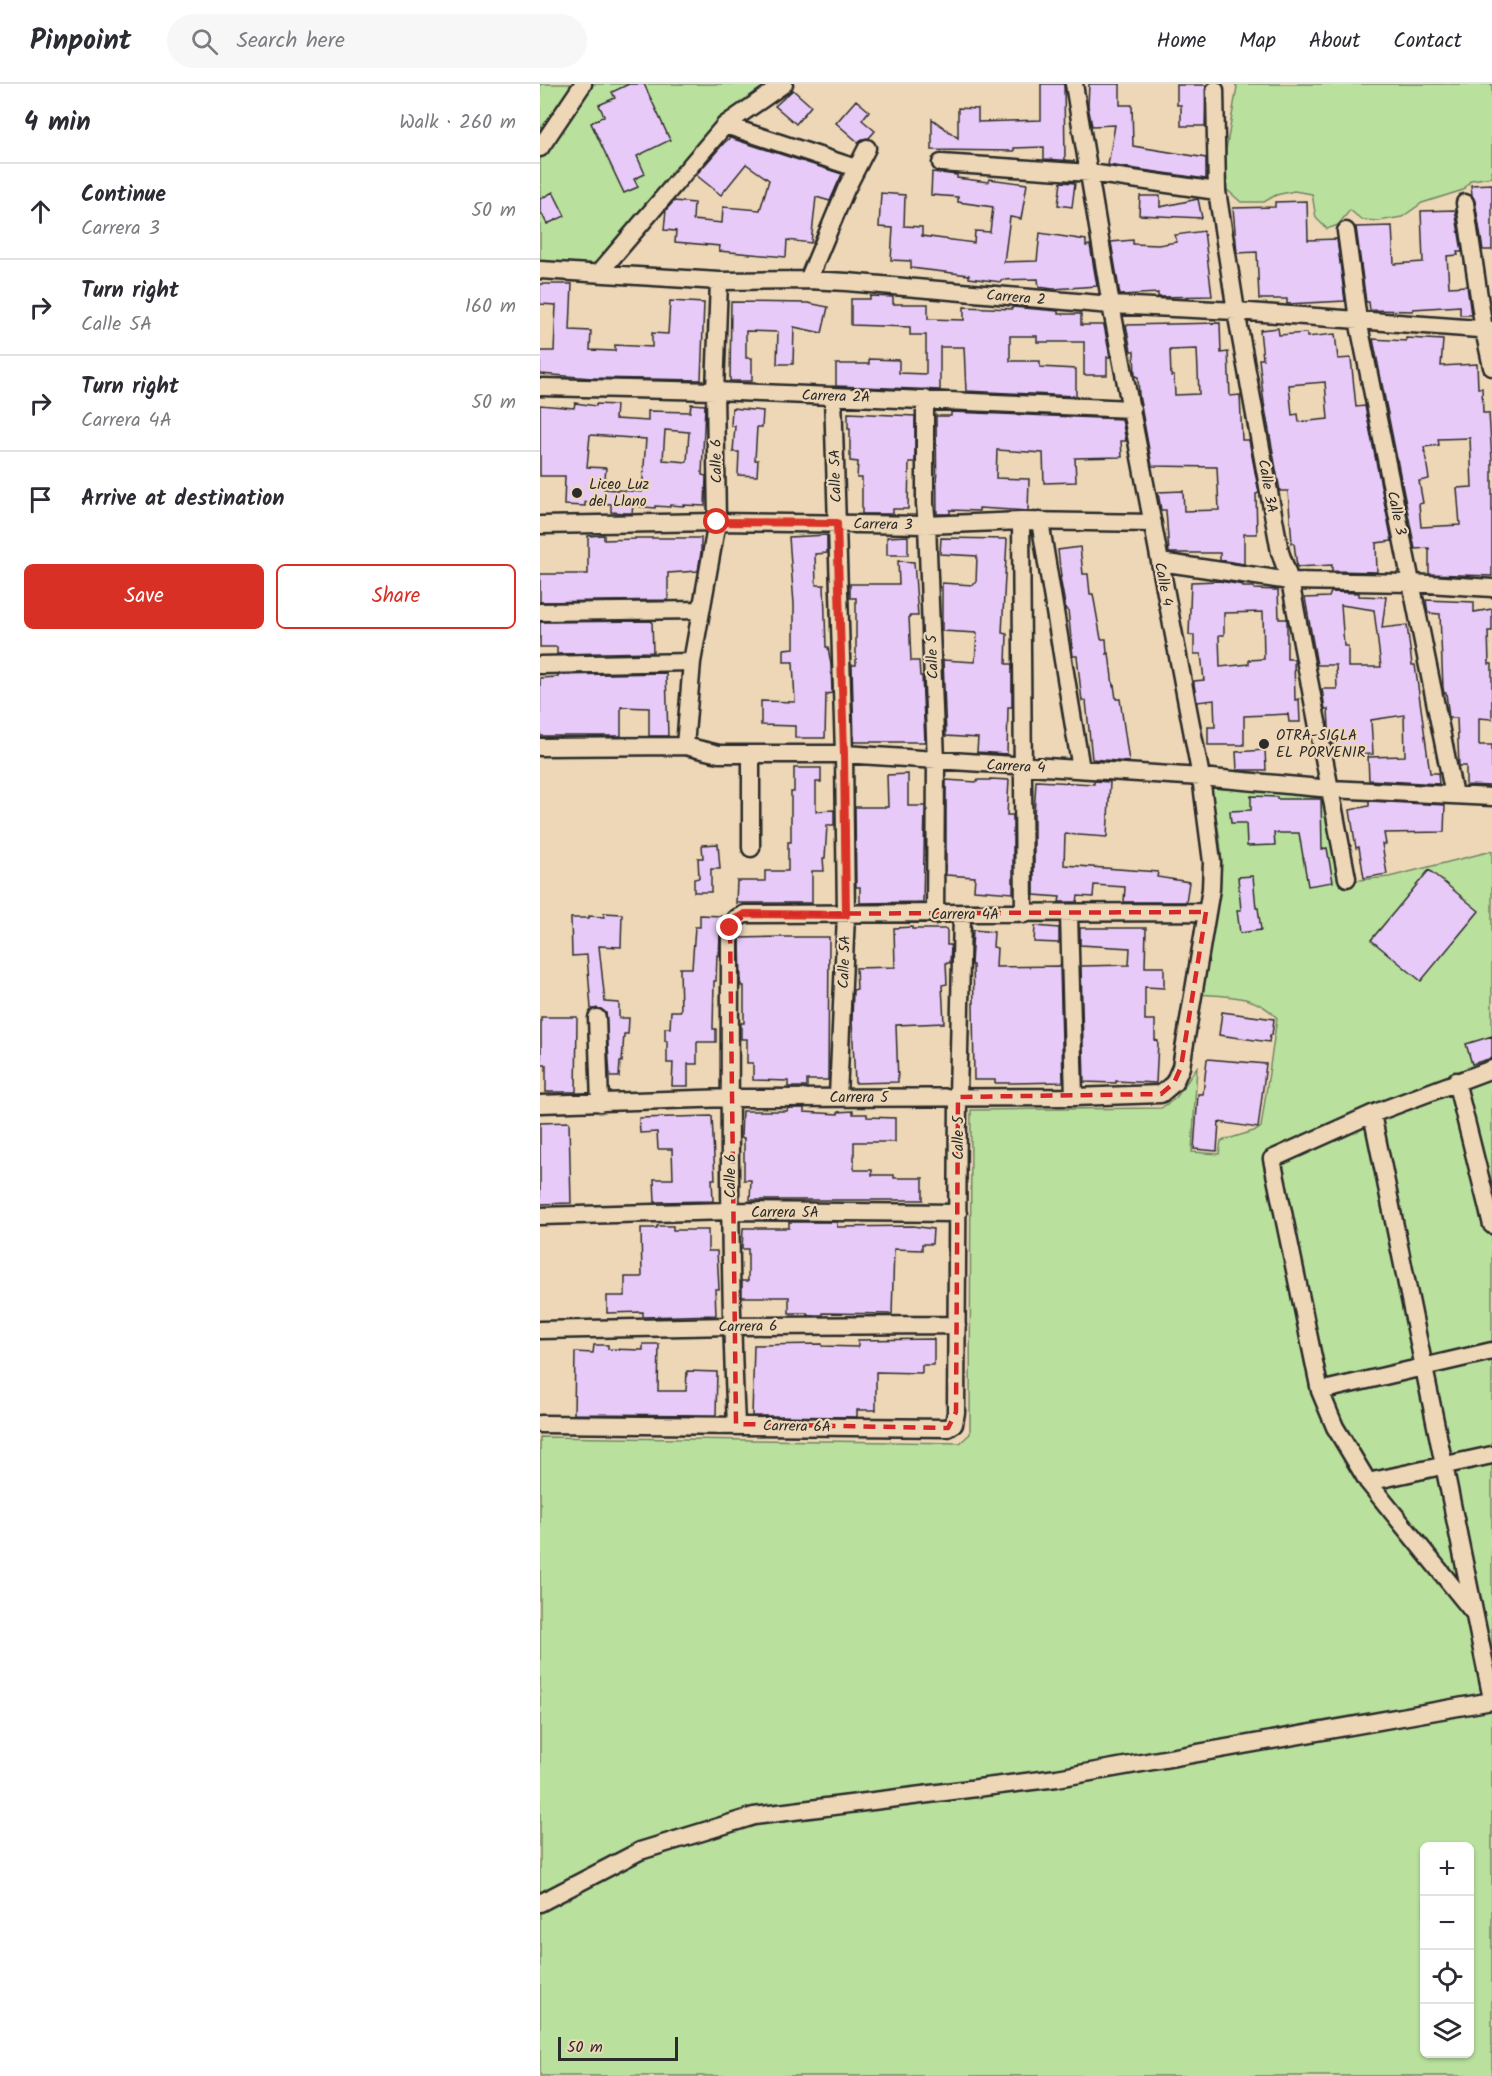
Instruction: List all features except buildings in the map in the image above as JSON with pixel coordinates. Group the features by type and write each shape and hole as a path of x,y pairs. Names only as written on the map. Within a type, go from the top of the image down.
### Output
{"street":[{"path":"540,148 583,84"},
{"path":"599,273 725,125 784,84"},
{"name":"Calle 4","path":"1074,84 1111,304 1201,777 1212,862 1211,889 1181,1067 1174,1083"},
{"name":"Calle 3A","path":"1215,90 1217,191 1236,311 1280,552 1290,581 1347,878"},
{"path":"725,125 856,168"},
{"path":"808,280 856,168 867,148"},
{"path":"941,163 1090,173 1217,191"},
{"path":"1465,203 1488,330 1492,367"},
{"name":"Calle 3","path":"1346,231 1358,320 1454,795"},
{"name":"Carrera 2","path":"540,270 719,281 808,280 1488,330"},
{"name":"Calle 6","path":"685,746 692,662 717,522 715,390 719,281"},
{"name":"Carrera 2A","path":"540,387 715,390 1132,410"},
{"name":"Calle 5A","path":"833,396 844,754 846,915 838,1096"},
{"name":"Calle 5","path":"925,399 924,504 927,525 936,761 935,915"},
{"path":"1021,521 1024,914"},
{"name":"Carrera 3","path":"540,525 717,522 927,525 1021,521 1153,523"},
{"path":"1040,521 1081,769"},
{"path":"1160,562 1290,581 1412,583 1492,588"},
{"path":"540,612 701,610"},
{"path":"540,665 692,662"},
{"name":"Carrera 4","path":"540,747 685,746 719,754 844,754 1201,777 1331,789 1492,797"},
{"path":"751,754 752,848"},
{"name":"Carrera 4A","path":"730,928 735,919 745,914 935,915 1206,912"},
{"name":"Calle 5","path":"957,1325 962,914"},
{"path":"1069,914 1074,1096"},
{"name":"Calle 6","path":"730,928 731,1326 736,1425"},
{"path":"597,1018 600,1103"},
{"path":"1474,1613 1368,1482 1335,1427 1320,1391 1272,1159 1372,1114 1492,1069"},
{"path":"1456,1082 1492,1225"},
{"name":"Carrera 5","path":"540,1104 838,1096 1161,1094 1174,1083"},
{"path":"540,1903 640,1851 754,1816 1057,1778 1492,1700 1372,1114"},
{"name":"Carrera 5A","path":"540,1216 730,1211 958,1213"},
{"name":"Carrera 6","path":"540,1330 957,1325"},
{"name":"Carrera 6A","path":"540,1424 948,1428 954,1424 956,1412 957,1325"},
{"path":"1320,1391 1492,1351"},
{"path":"1368,1482 1492,1455"}],"highlighted area":[{"path":"1206,912 1181,1067 1174,1083 1161,1094 958,1097 956,1412 948,1428 736,1424 730,928 745,914"}],"green space":[{"path":"540,84 769,84 719,119 596,264 540,262"},
{"path":"1235,84 1492,84 1492,177 1471,180 1463,190 1422,203 1402,217 1379,221 1362,220 1350,210 1338,225 1327,229 1316,218 1312,194 1294,191 1276,195 1264,202 1241,202 1226,189 1226,150 1237,87"},
{"path":"1211,788 1324,794 1341,882 1389,877 1492,851 1492,2076 540,2076 540,1437 960,1443 970,1434 971,1110 1161,1108 1176,1098 1197,1067 1192,1152 1219,1154 1221,1141 1261,1127 1277,1018 1260,1004 1250,1000 1196,994 1220,884 1220,843"}],"place":[{"name":"Liceo Luz del Llano","path":"577,493"},
{"name":"OTRA-SIGLA EL PORVENIR","path":"1264,744"}],"route":[{"path":"717,522 837,523 846,915 745,914 735,919 730,928"}]}
